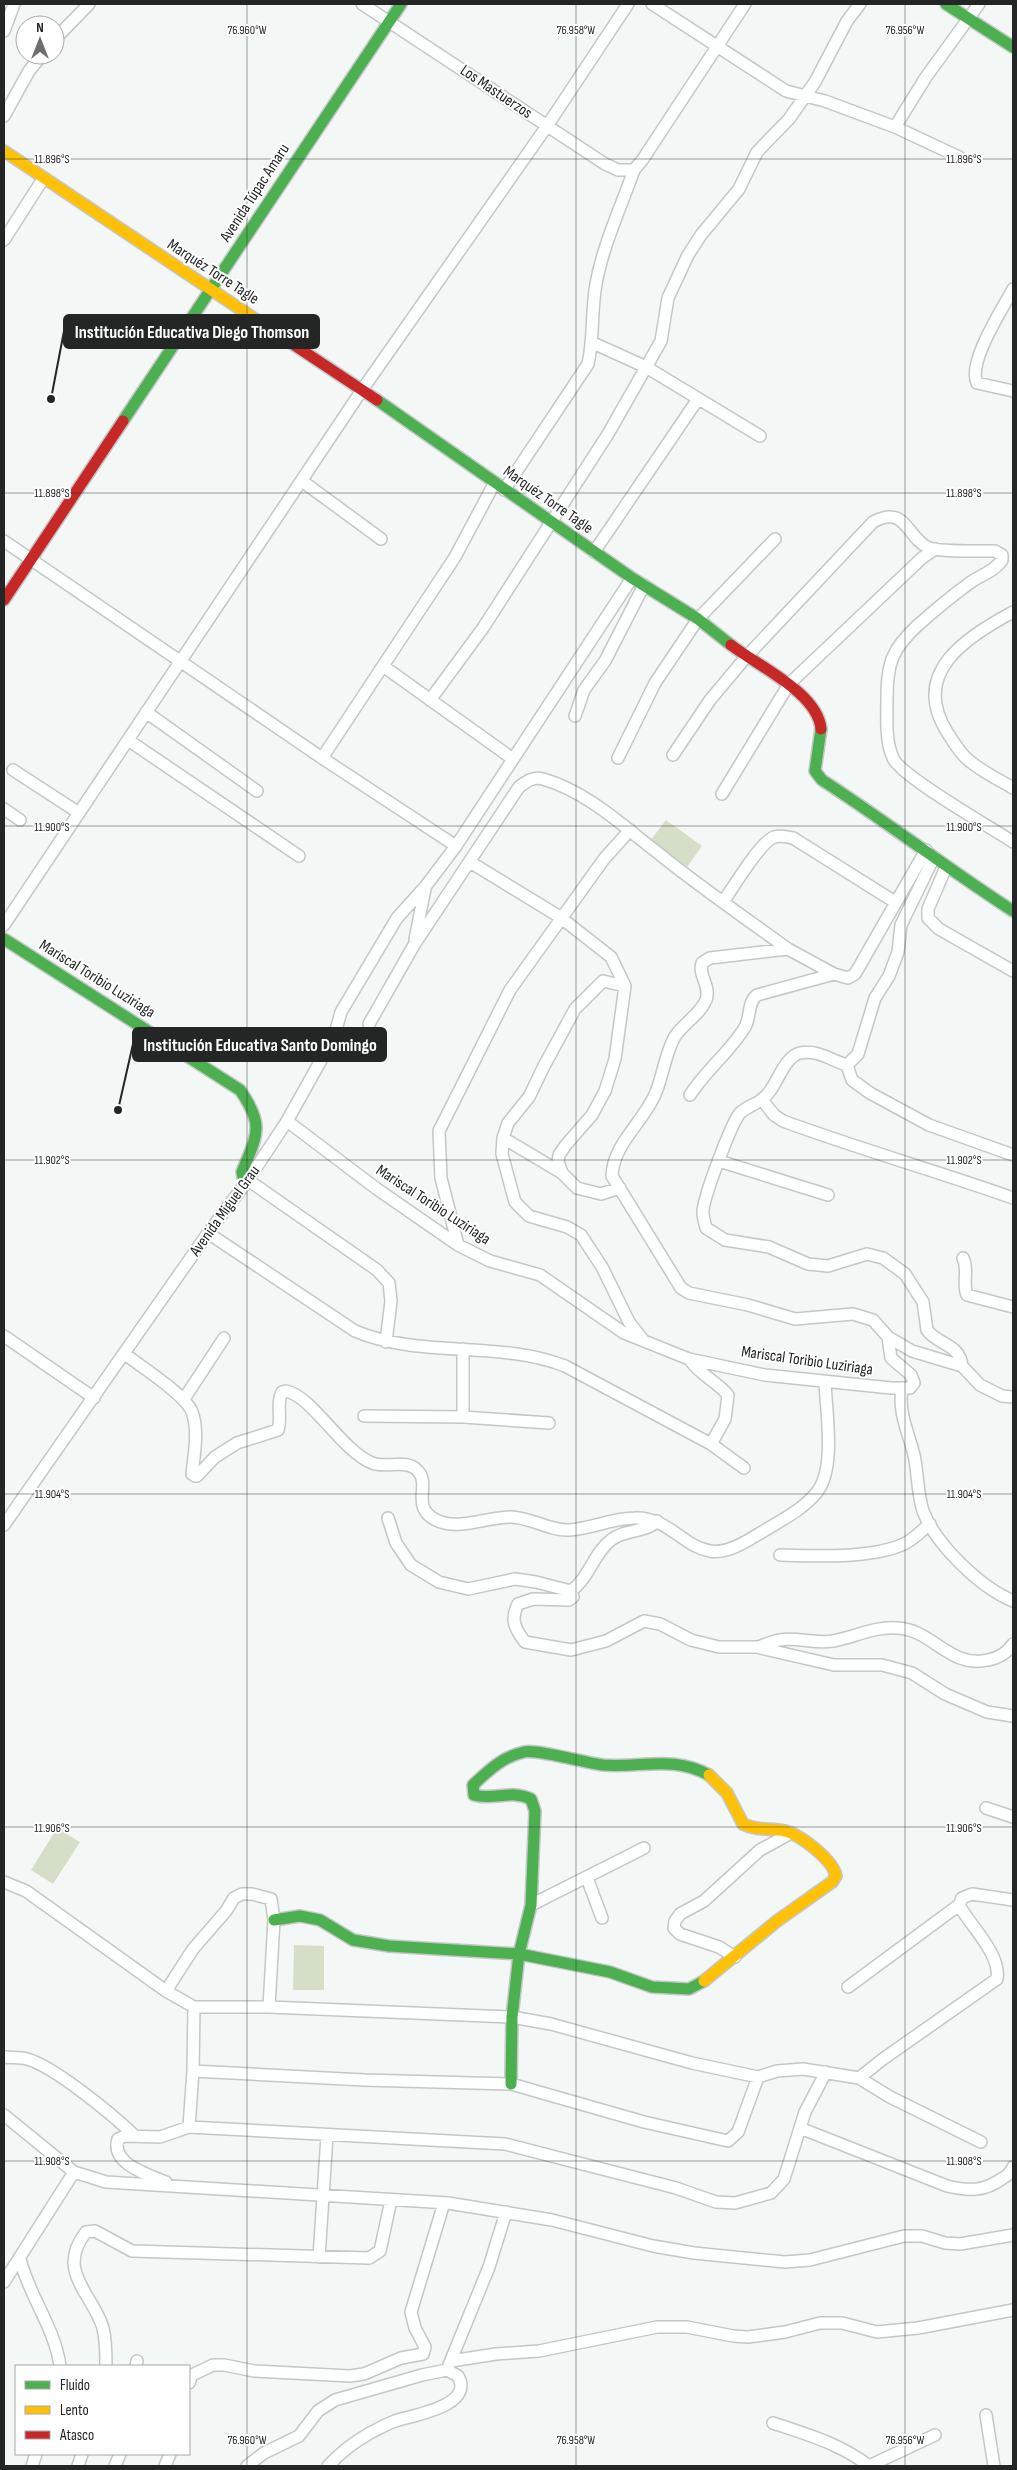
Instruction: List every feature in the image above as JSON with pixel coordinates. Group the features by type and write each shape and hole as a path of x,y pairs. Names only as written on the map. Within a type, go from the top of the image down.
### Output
{"street":[{"path":"4,31 14,4"},
{"path":"65,29 89,4"},
{"name":"Los Mastuerzos","path":"362,4 605,164 618,170 634,170"},
{"name":"Avenida Túpac Amaru","path":"4,600 401,4"},
{"path":"4,925 362,390 547,126 628,4"},
{"path":"652,4 786,91 805,94 895,127 959,157"},
{"path":"322,758 499,487 588,364 593,342 596,282 634,170 746,4"},
{"path":"430,700 482,628 582,476 646,367 661,340 668,298 688,255 701,235 739,189 757,152 789,119 815,82 847,21 860,4"},
{"path":"946,4 1013,47"},
{"path":"895,127 926,77 979,4"},
{"path":"4,116 34,65"},
{"name":"Marquéz Torre Tagle","path":"4,151 43,179 362,390 499,487 632,578 698,619 746,656 789,684 818,716 821,728 815,771 822,780 881,818 946,867 1013,911"},
{"path":"4,240 43,179"},
{"path":"1013,289 982,348 975,367 974,378 977,383 983,386 1013,391"},
{"path":"593,342 646,367 760,436"},
{"path":"594,552 698,399"},
{"path":"302,480 381,539"},
{"path":"673,755 710,700 746,656 873,522 884,517 900,520 905,522 920,542 935,549 998,552 1008,561 971,582 904,639 894,652 888,665 887,702 890,751 897,765 1013,842"},
{"path":"618,758 655,683 698,619 775,539"},
{"path":"4,540 322,758 456,846"},
{"path":"722,794 789,684 922,558 935,549"},
{"name":"Avenida Miguel Grau","path":"4,1525 125,1354 208,1232 248,1180 286,1121 334,1037 341,1012 397,918 425,887 456,846 632,578"},
{"path":"575,716 584,690 605,661 644,585"},
{"path":"1013,612 971,639 950,656 938,676 935,699 939,719 965,758 1013,788"},
{"path":"383,666 513,759"},
{"path":"146,712 257,790"},
{"path":"128,740 299,856"},
{"path":"13,770 79,813"},
{"path":"370,1024 414,945 519,787 528,780 541,778 574,792 630,830 723,902 788,949 834,974 848,978 855,974 895,902 930,854"},
{"path":"4,809 20,820"},
{"path":"458,1245 441,1178 438,1131 510,990 560,917 604,859 630,830"},
{"path":"723,902 747,866 772,838 781,836 793,838 895,902"},
{"path":"848,1065 858,1054 875,998 889,976 898,952 901,925 930,854"},
{"path":"470,862 560,917 611,957 625,986 615,1059 606,1091 592,1114 559,1155 562,1173"},
{"path":"946,867 928,909 928,918 939,928 1013,971"},
{"path":"414,945 425,887"},
{"name":"Mariscal Toribio Luziriaga","path":"4,939 240,1090 252,1106 259,1125 242,1172 243,1177 248,1180"},
{"path":"788,949 710,958 702,963 700,972 707,988 706,999 675,1036 663,1066 656,1093 612,1165 612,1176 681,1288 689,1293 748,1305 795,1319 853,1314 873,1320 888,1337 912,1351 962,1366 980,1385 1002,1396 1013,1397"},
{"path":"690,1094 701,1077 744,1029 753,998 757,995 834,974"},
{"path":"625,986 603,981 575,1009 529,1097 508,1122 503,1138 502,1154 515,1202 529,1216 566,1227 582,1235 602,1267 630,1322 643,1340"},
{"path":"848,1065 836,1062 817,1053 799,1053 788,1060 778,1080 763,1100 739,1114 705,1197 703,1213 706,1228 725,1240 769,1247 808,1264 828,1266 867,1254 883,1258 904,1274 923,1302 927,1330 953,1348 961,1357 962,1366"},
{"path":"848,1065 852,1080 870,1093 929,1125 1013,1154"},
{"path":"763,1100 774,1115 783,1121 852,1146 914,1163 1013,1198"},
{"name":"Mariscal Toribio Luziriaga","path":"286,1121 377,1190 458,1245 490,1261 540,1275 624,1333 689,1359 765,1375 825,1382 910,1388 914,1383 911,1375 891,1358 888,1337"},
{"path":"503,1138 562,1173 577,1188 600,1194 620,1188"},
{"path":"719,1161 828,1195"},
{"path":"248,1180 377,1270 389,1283 390,1301 386,1342"},
{"path":"208,1232 355,1332 386,1342 462,1350 517,1353 552,1360 711,1444 744,1468"},
{"path":"963,1258 966,1267 965,1289 967,1295 1013,1307"},
{"path":"4,1336 94,1398"},
{"path":"184,1399 224,1338"},
{"path":"462,1350 463,1417"},
{"path":"125,1354 184,1399 192,1411 194,1425 192,1474 194,1476 198,1476 215,1457 237,1443 278,1430 281,1420 279,1398 282,1392 286,1391 307,1404 344,1444 361,1458 376,1465 408,1464 416,1469 423,1479 422,1500 424,1509 430,1517 439,1522 462,1523 514,1517 568,1530 636,1518 657,1521 700,1547 721,1551 748,1541 812,1499 824,1481 828,1466 825,1382"},
{"path":"689,1359 698,1371 717,1382 728,1395 725,1419 711,1444"},
{"path":"902,1388 901,1412 915,1460 921,1502 930,1524 965,1566 986,1584 1013,1601"},
{"path":"364,1416 463,1417 549,1423"},
{"path":"388,1518 396,1542 411,1564 439,1582 468,1589 515,1579 572,1591"},
{"path":"572,1591 583,1581 600,1552 609,1541 622,1532 653,1525 657,1521"},
{"path":"780,1555 836,1556 895,1547 913,1539 930,1524"},
{"path":"572,1591 573,1597 569,1600 533,1599 518,1604 513,1614 514,1628 525,1642 571,1650 606,1641 644,1621 660,1624 691,1640 719,1647 756,1648 834,1665 882,1665 912,1673 945,1694 987,1712 1013,1716"},
{"path":"756,1648 780,1640 822,1642 897,1627 917,1632 945,1652 970,1662 994,1659 1005,1653 1013,1644"},
{"path":"274,1920 300,1916 320,1920 353,1940 389,1946 519,1954 610,1972 652,1987 689,1989 702,1983 836,1876 833,1866 801,1838 791,1833 756,1829 744,1824 736,1816 729,1797 717,1782 704,1772 691,1766 677,1763 604,1765 526,1751 518,1752 500,1760 475,1783 472,1788 477,1796 515,1793 526,1796 534,1803 536,1811 531,1905 519,1954 512,2017 511,2084"},
{"path":"986,1808 1013,1817"},
{"path":"735,1957 719,1948 680,1934 674,1928 675,1921 680,1914 704,1901 760,1850 791,1833"},
{"path":"531,1905 644,1848"},
{"path":"587,1878 602,1918"},
{"path":"4,1882 26,1891 166,1991 194,2007 269,2007 512,2017 551,2024 692,2063 758,2077 776,2071 804,2069 859,2078 890,2097 981,2142"},
{"path":"166,1991 192,1949 226,1911 234,1898 242,1894 252,1894 271,1899 274,1920 269,2007"},
{"path":"848,1988 959,1905 962,1898 972,1894 1013,1900"},
{"path":"859,2078 997,1979 997,1961 959,1905"},
{"path":"189,2127 193,2071 194,2007"},
{"path":"4,2057 28,2059 59,2076 117,2119 135,2136"},
{"path":"193,2071 364,2080 511,2084 644,2122 728,2141 738,2132 758,2077"},
{"path":"177,2186 138,2171 122,2159 117,2151 118,2139 125,2136 160,2137 189,2127 327,2136 505,2144 676,2188 716,2202 735,2203 771,2192 784,2178 800,2128 826,2072"},
{"path":"4,2115 74,2172 106,2182 444,2203 552,2220 653,2246 694,2253 784,2262 810,2260 904,2236 922,2236 945,2243 960,2244 1013,2236"},
{"path":"800,2128 947,2186 966,2190 981,2190 995,2184 1011,2172 1013,2167"},
{"path":"319,2257 327,2136"},
{"path":"4,2282 20,2260 74,2172"},
{"path":"106,2365 103,2327 77,2280 74,2265 81,2239 86,2232 95,2231 132,2251 369,2258 380,2252 391,2200"},
{"path":"190,2380 192,2375 213,2365 224,2365 254,2371 350,2376 364,2374 401,2358 423,2354 425,2347 415,2328 411,2312 444,2203"},
{"path":"449,2366 490,2267 506,2212"},
{"path":"20,2260 24,2278 58,2350 60,2365"},
{"path":"247,2466 264,2453 298,2436 314,2416 328,2403 449,2366 496,2354 539,2351 656,2327 687,2326 725,2335 748,2337 785,2332 820,2323 842,2322 877,2332 918,2328 1013,2310"},
{"path":"328,2466 346,2449 370,2433 394,2422 448,2404 458,2394 461,2383 449,2366"},
{"path":"986,2415 994,2466"},
{"path":"773,2423 839,2448 854,2455 869,2466 935,2435"}],"green space":[{"path":"666,820 702,846 687,867 650,841"},
{"path":"57,1828 80,1842 53,1884 31,1870"},
{"path":"294,1945 324,1946 324,1990 293,1990"}],"traffic: fast":[{"path":"123,421 401,4"},
{"path":"946,4 1013,47"},
{"path":"377,400 632,578 698,619 731,645"},
{"path":"821,729 815,771 822,780 1013,911"},
{"path":"4,939 240,1090 248,1102 256,1122 255,1139 242,1172 243,1177 248,1180"},
{"path":"511,2084 512,2017 519,1954 531,1905 535,1811 531,1799 524,1796 489,1797 474,1795 473,1785 502,1761 524,1752 550,1754 603,1765 683,1765 709,1775"},
{"path":"274,1920 300,1916 320,1920 353,1940 389,1946 519,1954 610,1972 652,1987 689,1989 704,1981"}],"traffic: slow":[{"path":"4,151 264,325"},
{"path":"704,1981 777,1921 832,1882 836,1876 834,1870 823,1856 792,1833 743,1824 727,1793 709,1775"}],"traffic: jam":[{"path":"264,325 377,400"},
{"path":"4,600 123,421"},
{"path":"731,645 785,681 798,692 817,716 821,729"}],"place":[{"name":"Institución Educativa Diego Thomson","path":"51,399"},
{"name":"Institución Educativa Santo Domingo","path":"118,1110"}]}
